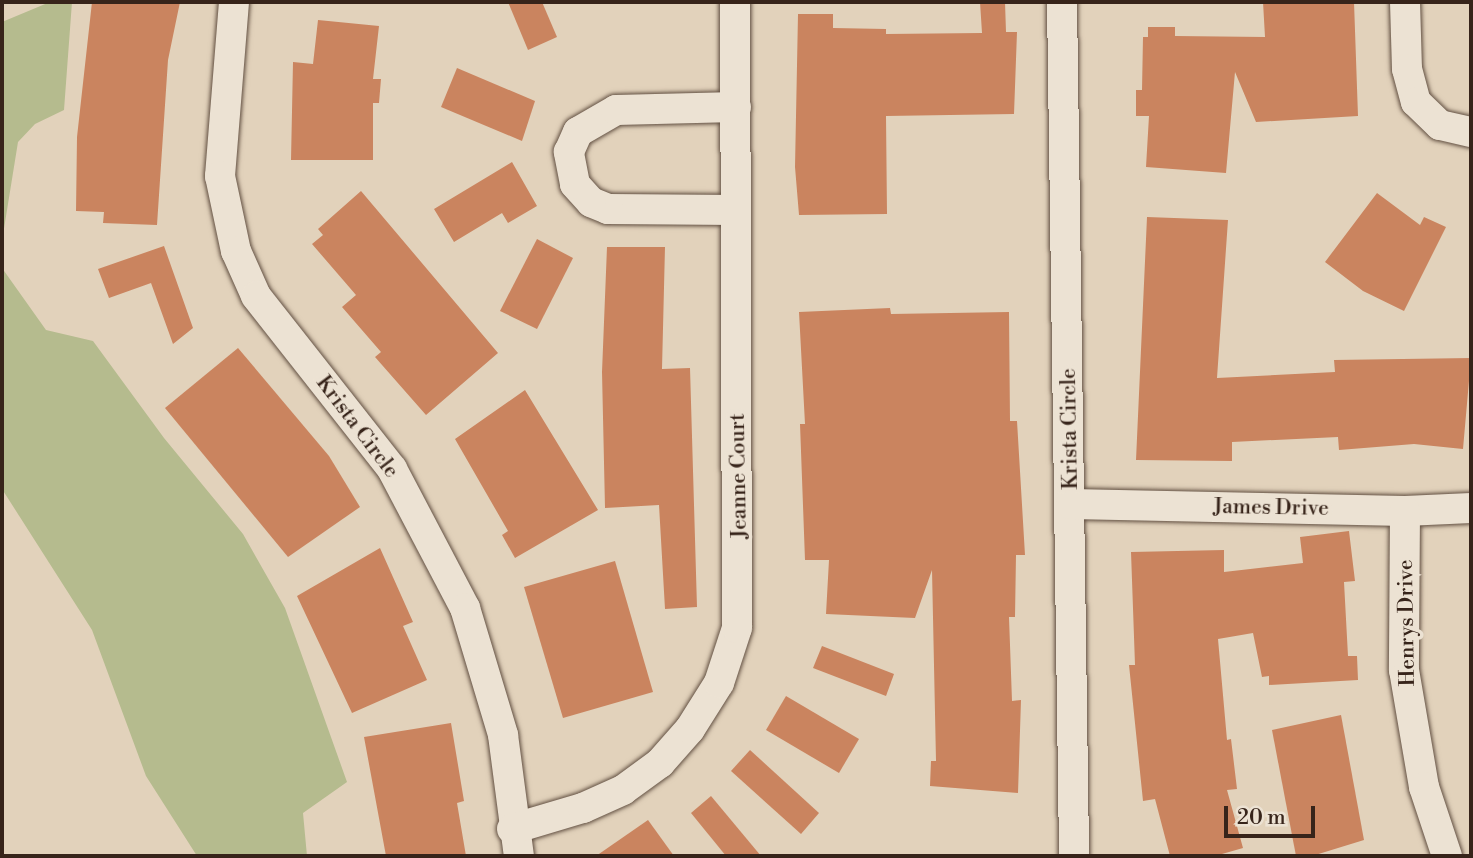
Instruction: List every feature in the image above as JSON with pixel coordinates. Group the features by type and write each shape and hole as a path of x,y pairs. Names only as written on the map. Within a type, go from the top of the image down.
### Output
{"street":[{"name":"Krista Circle","path":"234,2 220,176 236,251 256,296 392,470 430,535 465,608 503,736 515,843"},
{"name":"Jeanne Court","path":"515,843 623,790 660,763 690,729 719,683 737,628 740,572 735,2"},
{"name":"Krista Circle","path":"1062,2 1074,856"},
{"path":"1405,2 1407,69 1416,102 1440,125 1471,132"},
{"path":"736,107 616,110 578,132 569,152 575,184 591,202 608,209 736,210"},
{"name":"James Drive","path":"1071,504 1405,511 1471,508"},
{"name":"Henrys Drive","path":"1405,511 1404,670 1424,787 1447,856"}],"green space":[{"path":"50,2 72,2 64,110 35,124 18,142 2,241 2,22"},
{"path":"2,268 46,330 93,341 164,438 243,534 285,608 347,782 303,813 307,856 197,856 146,776 92,630 2,489"}],"building":[{"path":"92,2 180,2 168,60 157,225 103,223 104,212 76,211 77,137"},
{"path":"508,2 542,2 557,37 528,50"},
{"path":"980,2 1005,2 1006,32 1017,32 1014,114 886,116 887,214 799,215 795,167 798,14 833,14 833,28 886,29 886,34 982,33"},
{"path":"1263,2 1354,2 1358,116 1256,122 1235,72 1226,173 1146,167 1149,116 1136,116 1136,90 1142,90 1143,37 1148,37 1148,27 1175,27 1175,36 1265,37"},
{"path":"318,20 379,26 373,79 381,79 379,103 373,103 373,160 291,160 293,62 313,64"},
{"path":"457,68 535,101 522,141 441,107"},
{"path":"512,162 537,206 508,223 502,213 454,242 434,209"},
{"path":"361,191 498,353 426,415 375,357 381,352 342,307 356,295 312,244 323,235 318,229"},
{"path":"1377,193 1420,225 1424,217 1446,227 1404,311 1363,291 1325,262"},
{"path":"1147,217 1228,220 1217,378 1335,372 1334,360 1471,358 1463,449 1414,444 1339,450 1338,437 1232,442 1232,461 1136,460"},
{"path":"537,239 573,258 537,329 500,311"},
{"path":"164,246 193,328 173,344 151,283 109,298 98,269"},
{"path":"607,247 665,247 662,369 690,368 697,607 665,609 659,505 605,508 602,372"},
{"path":"890,308 891,314 1009,312 1010,421 1017,421 1025,555 1016,555 1015,617 1009,617 1012,701 1021,700 1018,793 930,786 931,761 936,761 932,570 915,618 826,614 829,560 805,560 800,424 805,424 799,312"},
{"path":"238,348 329,456 360,507 288,557 165,408"},
{"path":"525,390 598,510 515,558 502,535 508,531 455,439"},
{"path":"1349,531 1355,581 1344,582 1348,656 1357,656 1358,680 1269,685 1269,676 1262,677 1253,633 1218,639 1227,740 1231,739 1237,789 1227,790 1243,848 1215,856 1170,856 1155,799 1143,801 1129,665 1135,665 1131,552 1224,550 1224,572 1303,563 1300,537"},
{"path":"380,548 413,622 403,626 427,680 352,713 297,596"},
{"path":"615,561 653,692 563,718 524,587"},
{"path":"822,646 894,674 886,696 813,668"},
{"path":"786,696 859,739 839,773 766,730"},
{"path":"1341,715 1364,840 1312,856 1296,856 1272,730"},
{"path":"451,723 464,801 457,803 466,856 386,856 364,737"},
{"path":"750,750 819,813 801,834 731,771"},
{"path":"711,796 761,856 726,856 691,813"},
{"path":"648,820 674,856 596,856"}]}
